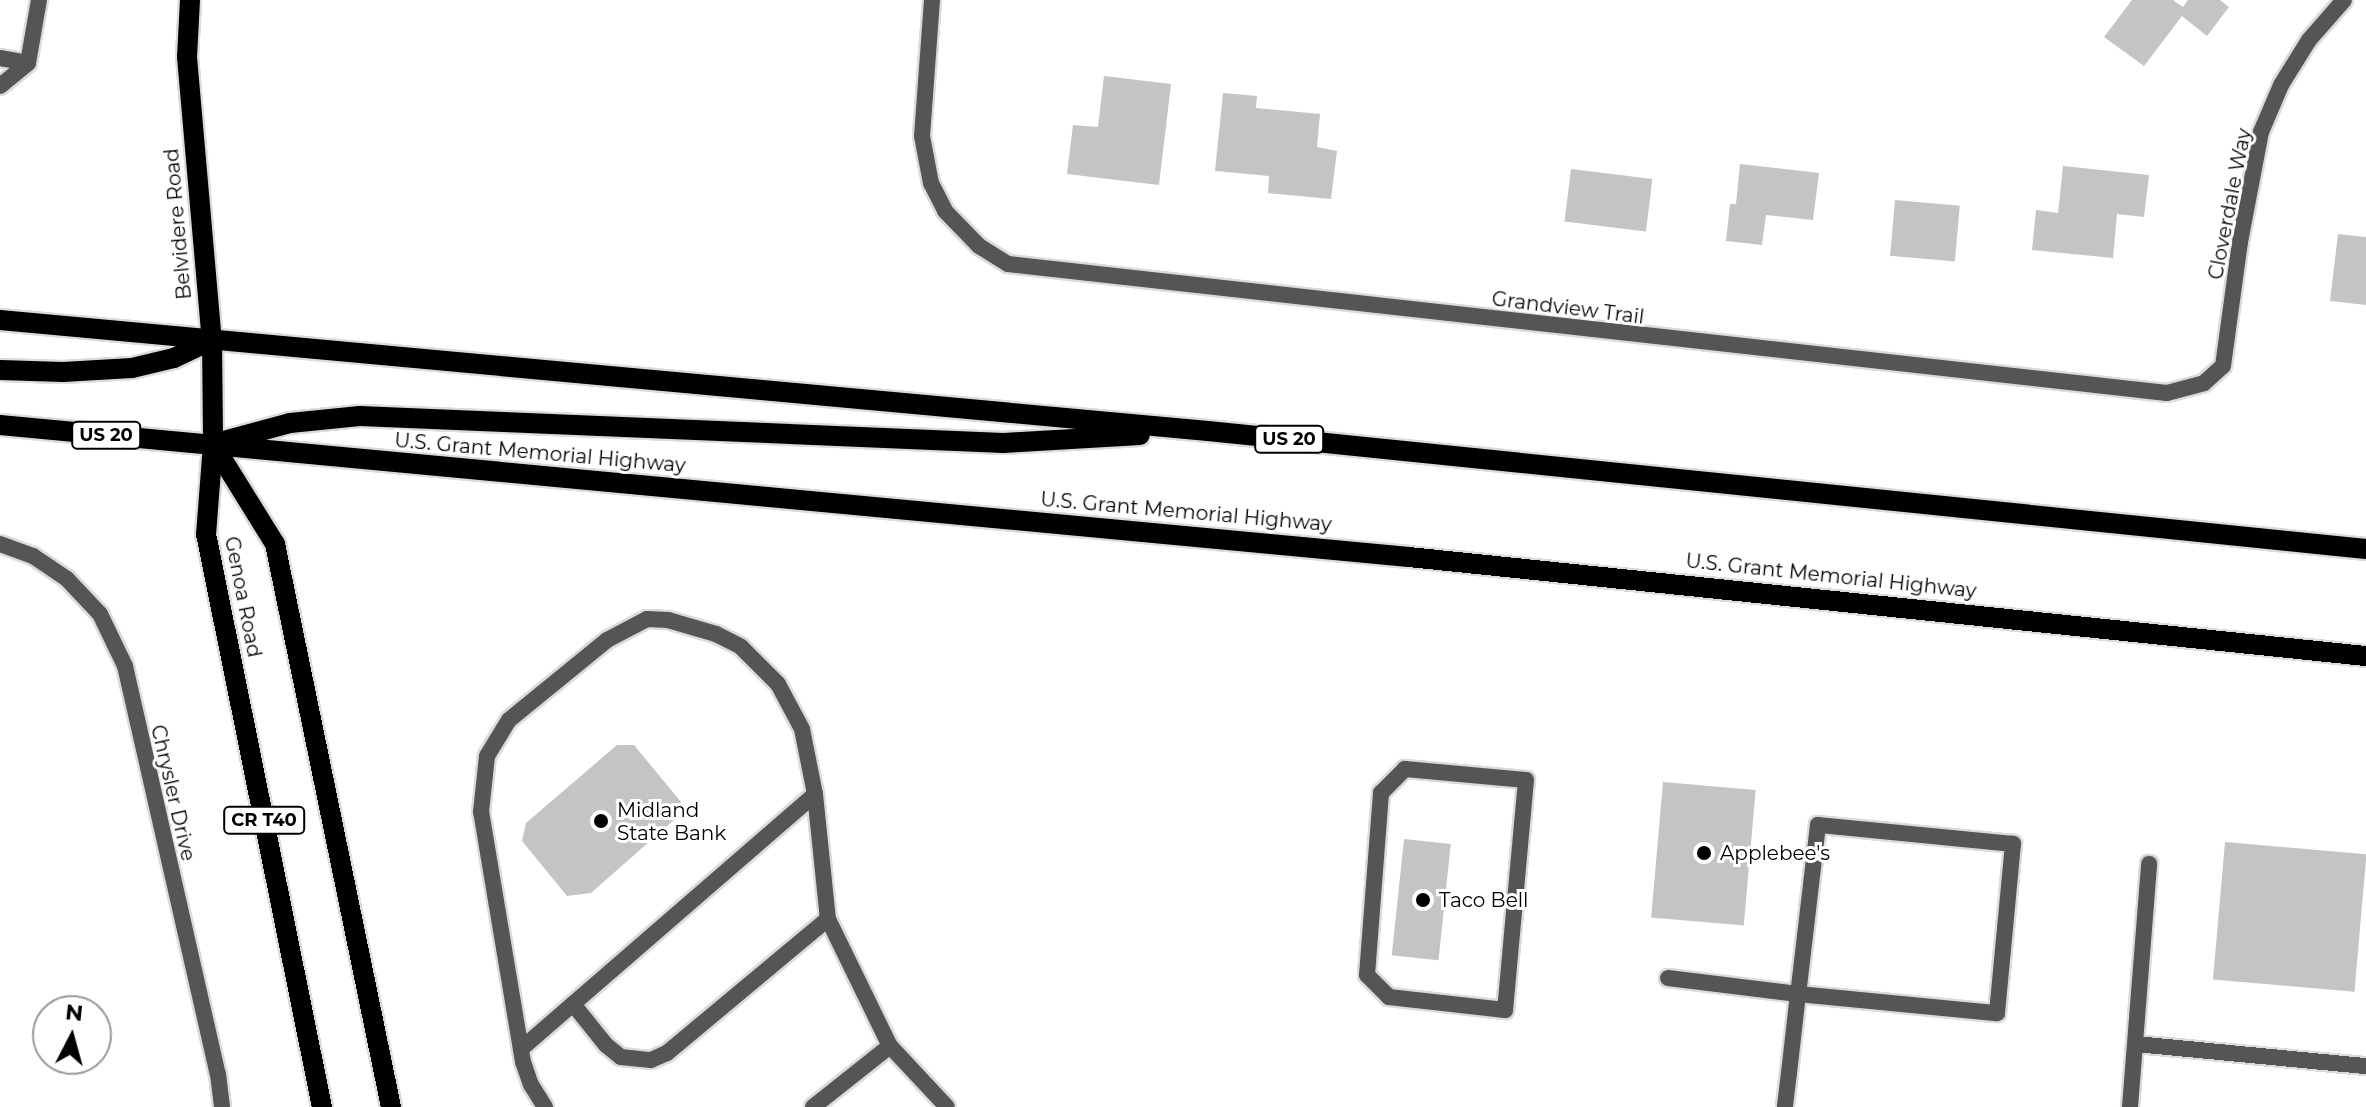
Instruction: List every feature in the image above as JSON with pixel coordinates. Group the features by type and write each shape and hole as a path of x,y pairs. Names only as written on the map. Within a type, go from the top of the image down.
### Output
{"main road":[{"name":"Belvidere Road","path":"190,0 187,57 212,340 213,444"},
{"name":"US 20","path":"0,320 1208,431 2366,549"},
{"path":"0,370 63,372 132,368 174,358 212,340"},
{"path":"213,444 290,423 360,416 1003,443 1208,431"},
{"name":"U.S. Grant Memorial Highway","path":"0,425 1409,557 2366,656"},
{"name":"Genoa Road","path":"213,444 206,534 322,1107"},
{"name":"Genoa Road","path":"213,444 275,544 391,1107"}],"street":[{"path":"0,86 28,63 39,0"},
{"name":"Grandview Trail","path":"932,0 922,136 931,183 945,211 979,246 1008,264 2124,391 2167,393 2204,383"},
{"name":"Cloverdale Way","path":"2204,383 2223,366 2240,242 2261,132 2281,85 2309,40 2344,0"},
{"path":"0,58 28,63"},
{"name":"Chrysler Drive","path":"0,544 33,556 67,579 100,614 125,666 218,1074 222,1107"},
{"path":"545,1107 531,1085 521,1049 481,812 487,756 509,720 607,640 647,619 679,622 716,634 741,647 778,684 802,729 815,794 828,919 890,1046 947,1107"},
{"path":"1405,769 1526,780 1505,1010 1389,997 1367,975 1381,793 1405,769"},
{"path":"521,1049 815,794"},
{"path":"1668,978 1798,994 1997,1013 2013,844 1818,825 1798,994 1785,1107"},
{"path":"2130,1107 2149,864"},
{"path":"573,1004 606,1045 621,1057 651,1060 667,1053 828,919"},
{"path":"2136,1044 2366,1066"},
{"path":"813,1107 890,1046"}],"building":[{"path":"2132,0 2173,0 2183,7 2188,0 2220,0 2229,7 2207,36 2182,16 2144,66 2104,37"},
{"path":"1104,76 1171,84 1159,185 1067,174 1073,125 1098,127"},
{"path":"1223,93 1257,96 1256,108 1320,114 1317,147 1337,151 1331,199 1268,193 1269,176 1215,171"},
{"path":"1740,164 1819,173 1813,220 1766,215 1762,245 1726,241 1730,204 1736,204"},
{"path":"2063,166 2149,175 2144,217 2117,214 2113,258 2032,250 2036,210 2058,213"},
{"path":"1571,169 1652,179 1646,232 1565,222"},
{"path":"1895,200 1960,206 1955,261 1890,256"},
{"path":"2338,234 2366,237 2366,305 2330,301"},
{"name":"Midland State Bank","path":"617,745 634,745 681,802 675,819 591,893 567,896 522,841 526,823"},
{"name":"Applebee's","path":"1663,782 1756,790 1744,926 1651,917"},
{"name":"Taco Bell","path":"1404,839 1451,844 1439,960 1392,955"},
{"path":"2225,842 2366,854 2354,992 2213,979"}],"place":[{"name":"Midland State Bank","path":"601,821"},
{"name":"Applebee's","path":"1704,853"},
{"name":"Taco Bell","path":"1423,900"}]}
